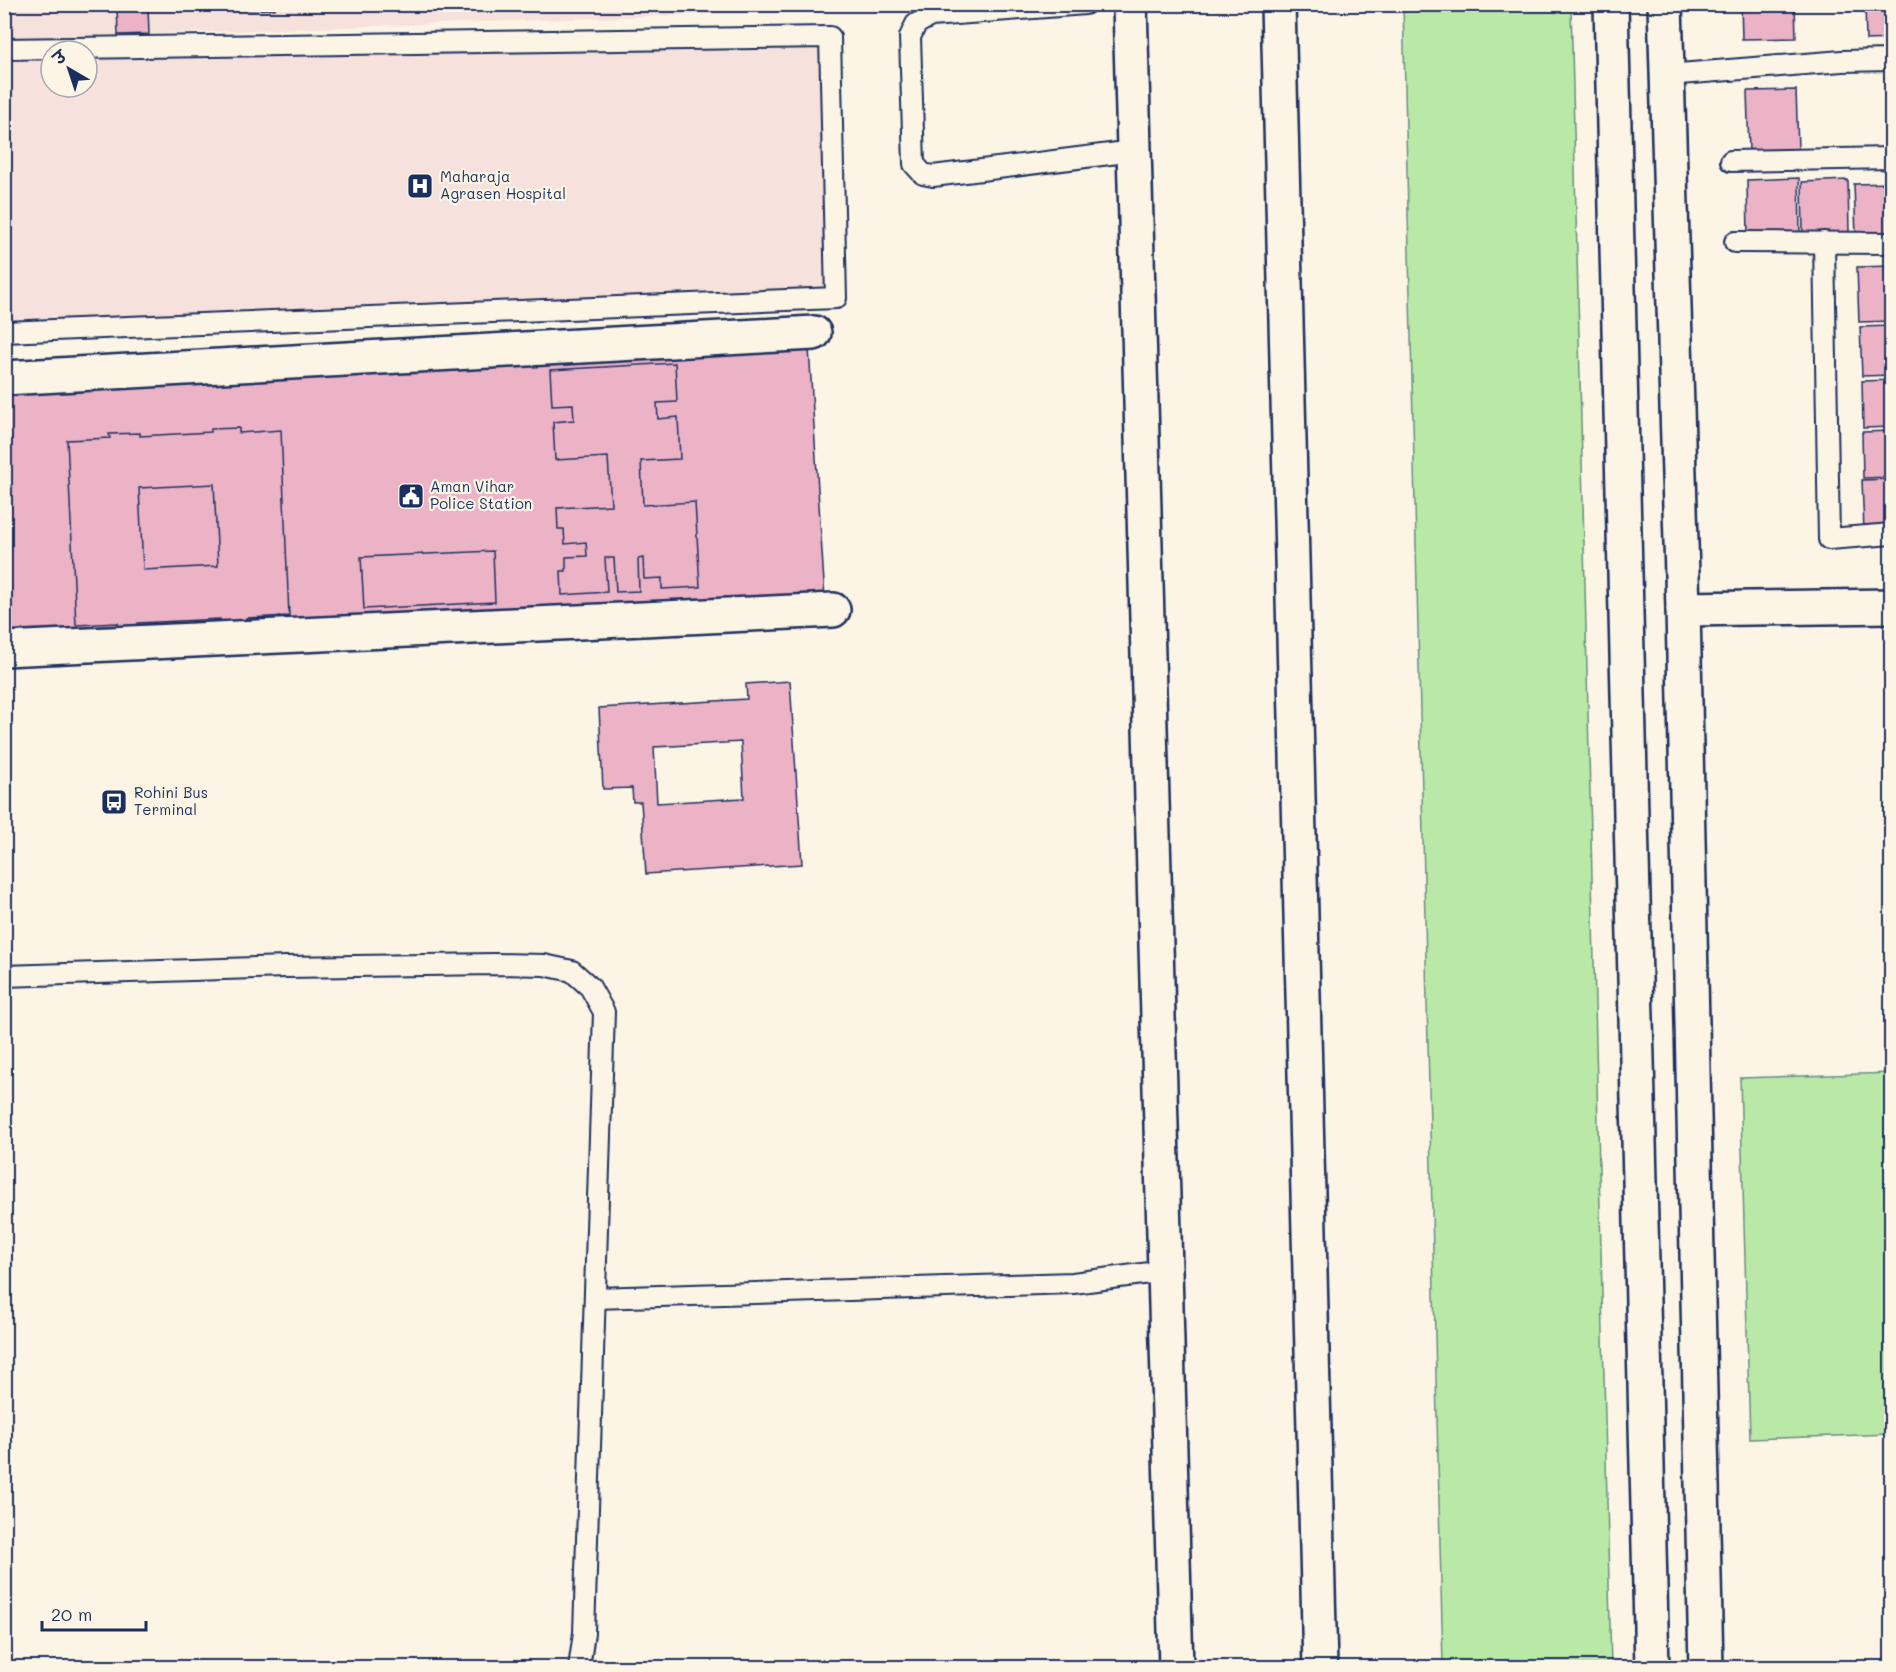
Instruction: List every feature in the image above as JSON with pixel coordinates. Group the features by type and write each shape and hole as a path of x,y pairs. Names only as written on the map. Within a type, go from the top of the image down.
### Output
{"street":[{"path":"1130,4 1176,1668"},
{"path":"1278,4 1320,1668"},
{"path":"1611,4 1652,1668"},
{"path":"1665,4 1683,609 1706,1668"},
{"path":"4,378 814,333"},
{"path":"1683,609 1892,606"},
{"path":"4,649 833,610"}],"lane":[{"path":"1084,4 931,16 916,24 910,37 914,164 923,174 933,176 1134,151"},
{"path":"4,49 830,37 836,298 4,332"},
{"path":"1667,75 1842,61 1892,60"},
{"path":"1731,161 1892,158"},
{"path":"1735,242 1892,243"},
{"path":"1824,242 1829,538 1892,534"},
{"path":"4,976 286,967 495,964 544,965 572,971 590,987 604,1012 584,1633 579,1668"},
{"path":"596,1298 1073,1283 1165,1271"}],"shaded area":[{"path":"969,4 5,39 4,5"},
{"name":"Maharaja Agrasen Hospital","path":"830,37 840,286 5,332 4,61 39,60 39,99 99,99 99,59"}],"green space":[{"path":"1403,5 1571,5 1611,1667 1443,1667"},
{"path":"1891,1073 1891,1434 1750,1439 1740,1078"}],"building":[{"path":"237,4 275,4 275,9 237,10"},
{"path":"1741,4 1795,4 1796,38 1742,39"},
{"path":"1865,4 1892,4 1892,39 1866,40"},
{"path":"117,7 148,7 149,34 118,35"},
{"path":"1796,90 1798,149 1749,151 1747,91"},
{"path":"1799,178 1800,235 1748,237 1747,180"},
{"path":"1848,180 1849,234 1803,236 1802,182"},
{"path":"1892,183 1892,235 1856,236 1854,184"},
{"path":"1892,266 1892,321 1859,322 1857,267"},
{"path":"1892,326 1892,375 1862,376 1860,327"},
{"name":"Aman Vihar Police Station","path":"809,348 825,599 4,638 4,394"},
{"path":"675,363 677,402 657,403 658,419 678,417 680,459 641,461 643,505 695,502 700,587 662,589 662,578 644,579 643,558 638,559 639,591 616,592 614,558 605,558 607,592 562,595 561,571 566,571 566,557 587,556 586,542 565,544 564,529 558,529 557,508 611,505 608,457 555,460 553,422 574,420 573,404 552,405 550,370"},
{"path":"1892,380 1892,427 1863,428 1862,381"},
{"path":"239,428 239,433 281,430 289,616 246,618 246,624 220,626 220,619 138,623 139,629 119,630 118,623 76,625 67,440 110,438 109,434 140,433 140,436 211,432 211,429","holes":["214,484 218,566 143,570 139,488"]},
{"path":"1892,431 1892,477 1863,478 1862,432"},
{"path":"1892,479 1892,530 1864,531 1862,480"},
{"path":"493,551 495,602 364,609 361,557"},
{"path":"790,681 802,864 646,874 641,802 633,802 632,788 603,789 599,708 747,699 746,684","holes":["741,742 744,798 657,803 654,747"]}],"place":[{"name":"Maharaja Agrasen Hospital","path":"420,186"},
{"name":"Aman Vihar Police Station","path":"411,496"},
{"name":"Rohini Bus Terminal","path":"114,802"}]}
